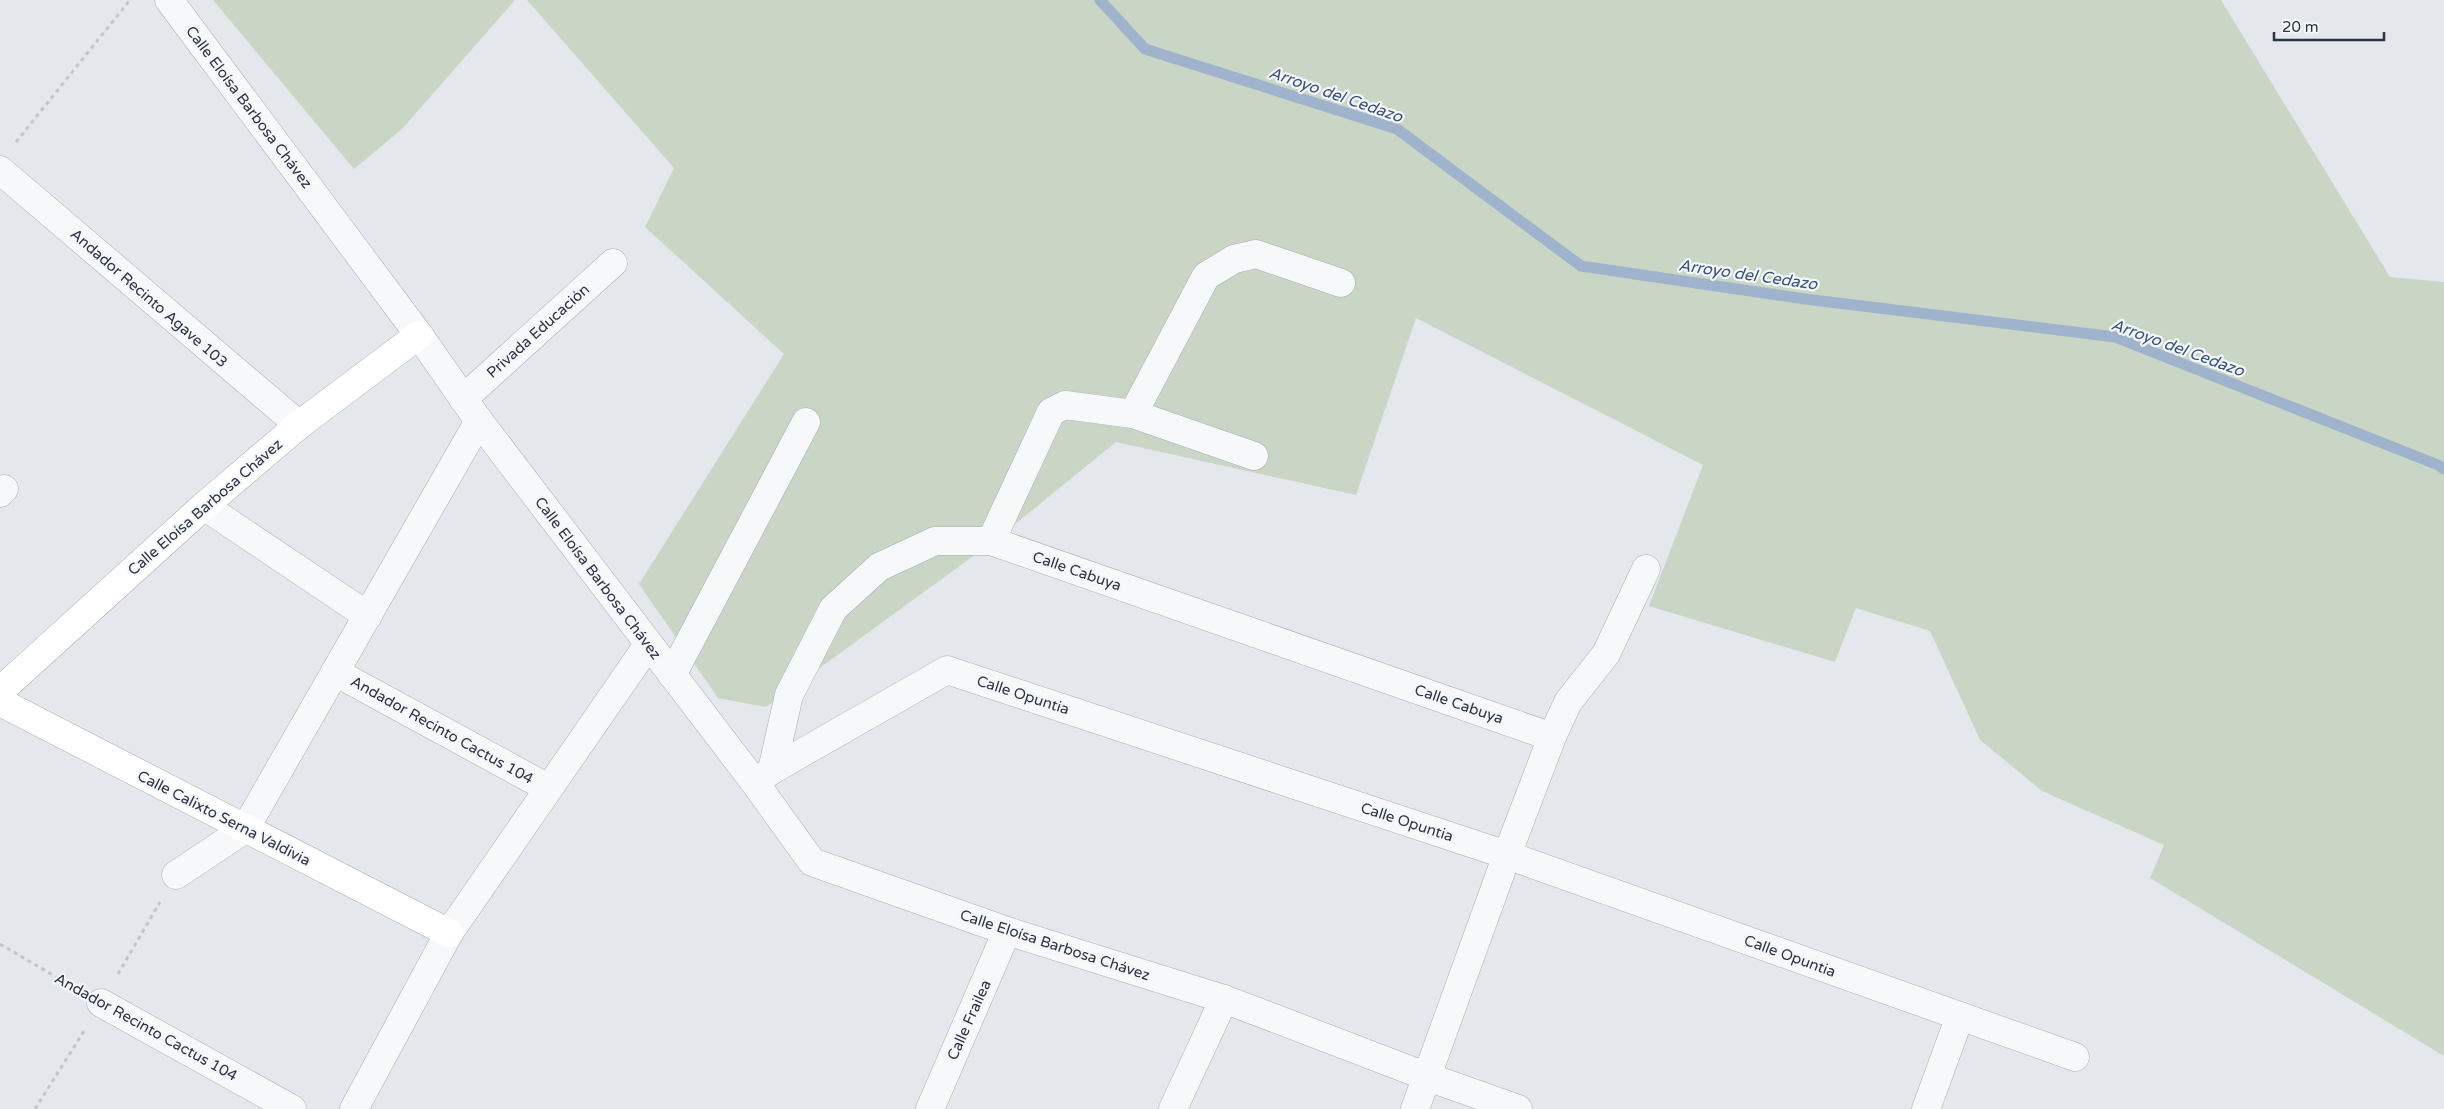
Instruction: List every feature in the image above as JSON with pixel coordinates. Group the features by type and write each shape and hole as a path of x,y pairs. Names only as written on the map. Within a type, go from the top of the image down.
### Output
{"street":[{"name":"Calle Eloísa Barbosa Chávez","path":"170,0 419,335 463,399 648,645 672,675 763,776 812,862 1008,931 1224,999 1428,1078 1518,1109"},
{"name":"Andador Recinto Agave 103","path":"0,170 299,425"},
{"path":"1133,414 1206,276 1212,271 1234,259 1256,254 1340,283"},
{"name":"Privada Educación","path":"463,399 613,263"},
{"name":"Calle Eloísa Barbosa Chávez","path":"0,691 204,506 299,425 419,335"},
{"path":"763,776 789,695 832,609 879,567 935,542 991,541 1051,412 1065,404 1133,414 1254,456"},
{"path":"176,876 245,829 480,421"},
{"name":"Calle Eloísa Barbosa Chávez","path":"672,675 806,422"},
{"path":"204,506 368,616"},
{"name":"Calle Cabuya","path":"991,541 1552,737"},
{"path":"1415,1109 1552,737 1568,702 1606,654 1646,569"},
{"name":"Andador Recinto Cactus 104","path":"354,1109 449,933 648,645"},
{"name":"Calle Opuntia","path":"763,776 946,670 1507,855 2075,1057"},
{"name":"Andador Recinto Cactus 104","path":"335,672 548,788"},
{"name":"Calle Calixto Serna Valdivia","path":"0,702 449,933"},
{"name":"Calle Frailea","path":"930,1109 1008,931"},
{"path":"1173,1109 1224,999"},
{"name":"Andador Recinto Cactus 104","path":"101,1003 292,1109"},
{"path":"1926,1109 1960,1016"}],"path":[{"path":"12,146 130,0"},
{"name":"Andador Recinto Cactus 104","path":"0,944 101,1003"}],"green space":[{"path":"213,0 515,0 402,129 354,169"},
{"path":"527,0 2221,0 2390,277 2444,282 2444,1056 2150,878 2164,845 2042,791 1980,740 1930,631 1856,608 1835,662 1649,606 1703,465 1416,318 1356,495 1116,442 998,538 766,707 718,698 639,584 784,354 645,227 674,168"}],"waterway":[{"name":"Arroyo del Cedazo","path":"1100,0 1145,49 1397,129 1581,266 1805,299 2115,337 2444,469"}]}
